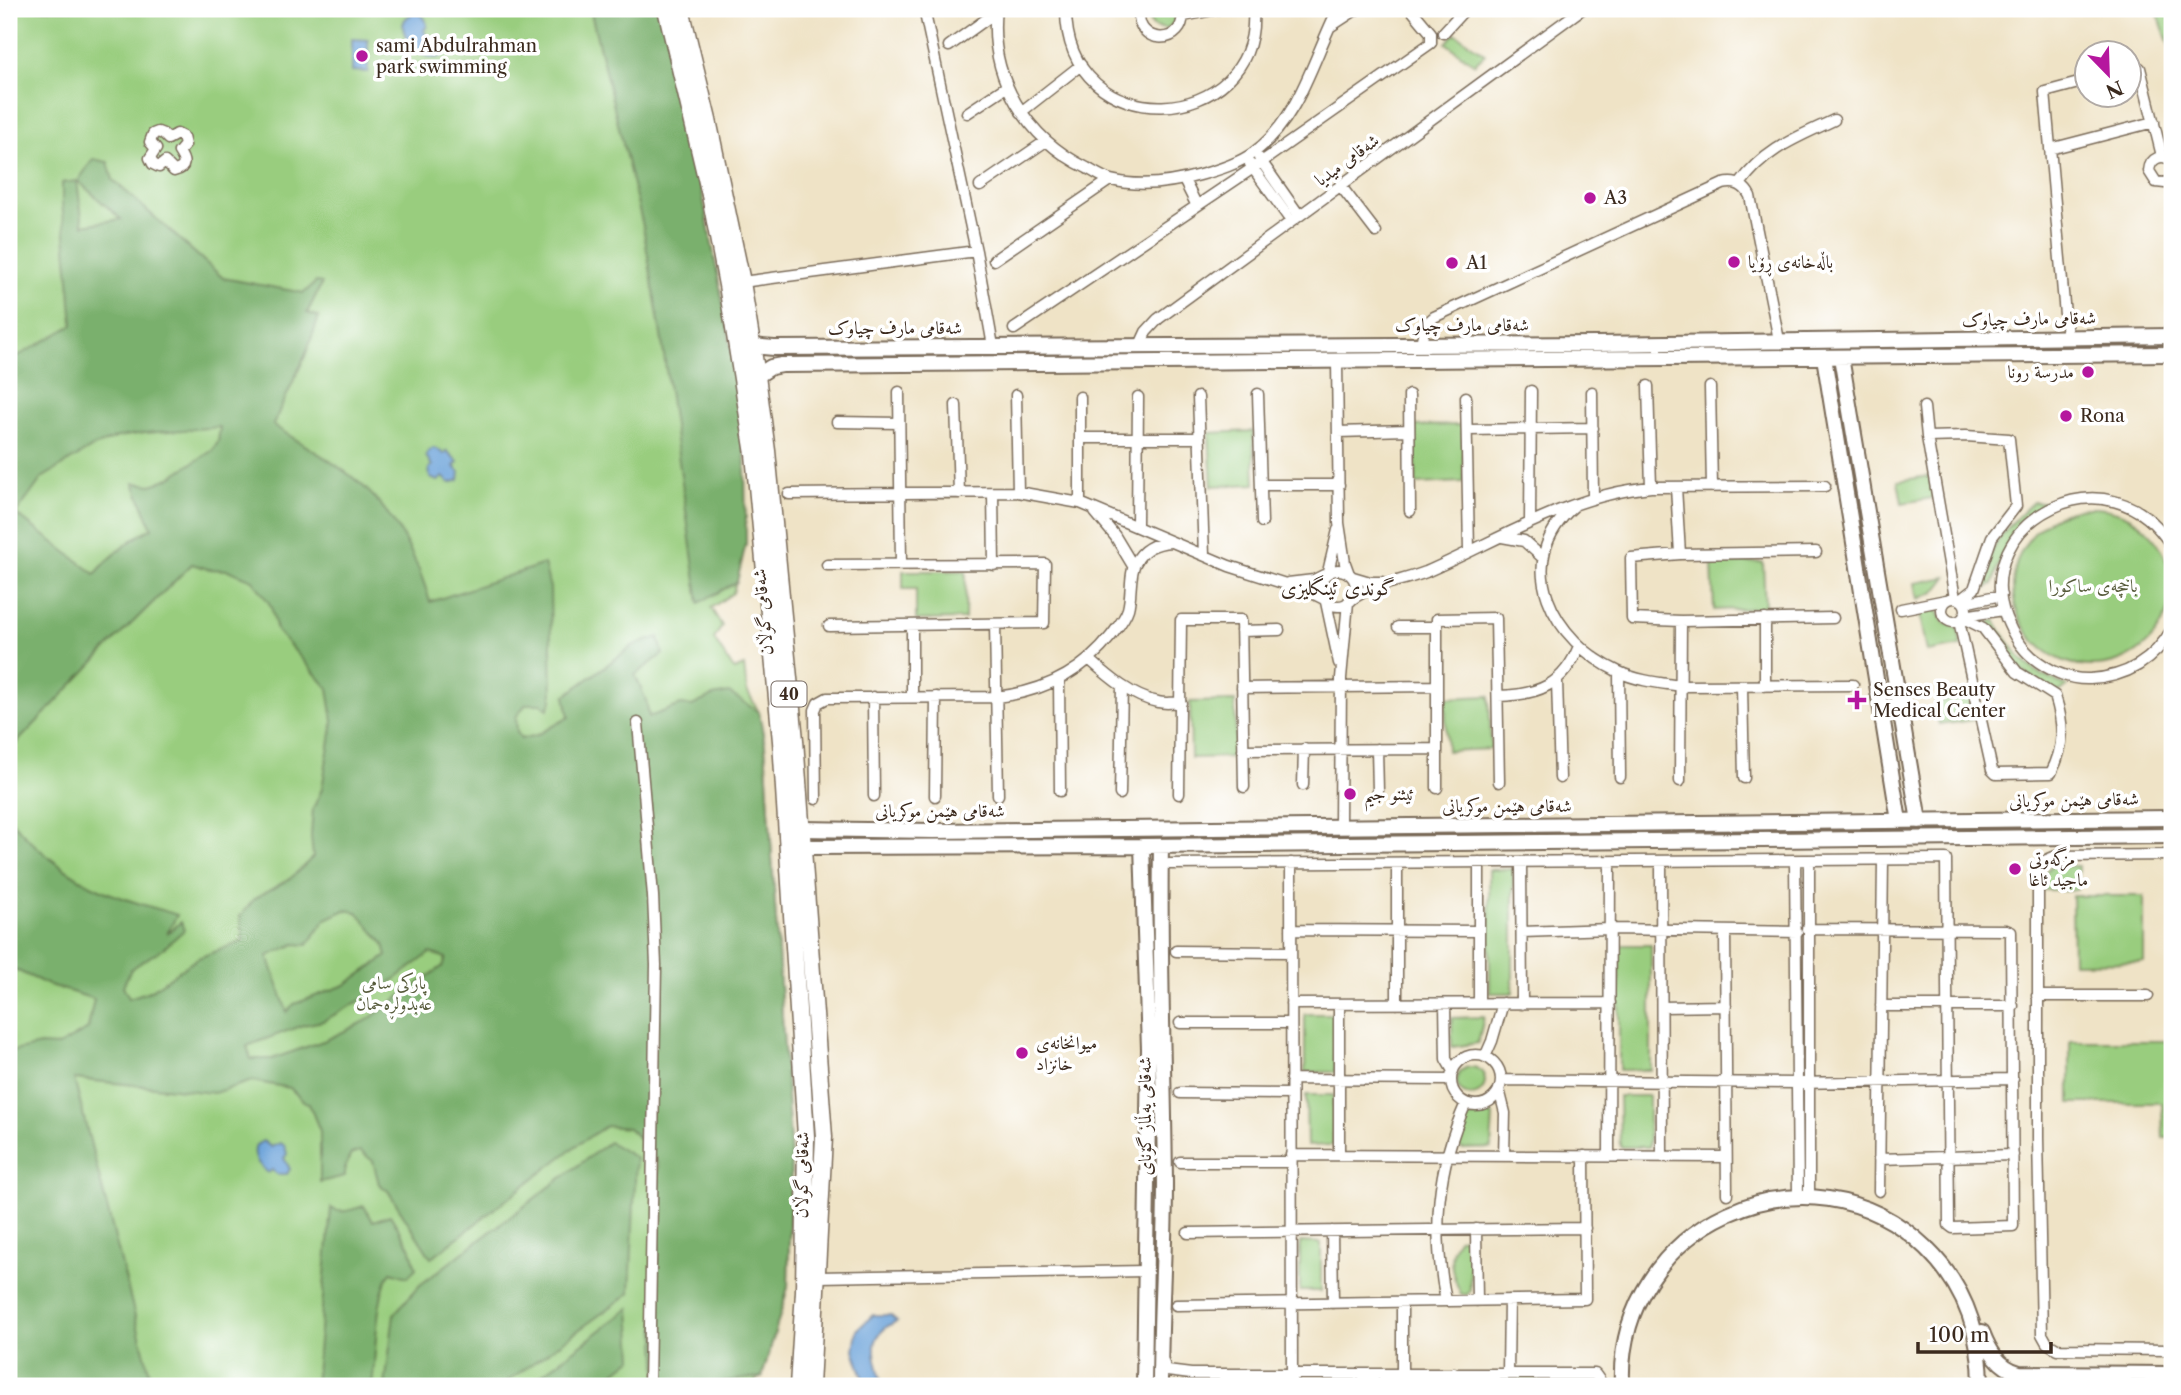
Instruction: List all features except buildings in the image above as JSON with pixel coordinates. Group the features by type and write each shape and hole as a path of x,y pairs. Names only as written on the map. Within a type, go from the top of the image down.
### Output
{"main road":[{"name":"شەقامی گوڵان","path":"666,9 710,195 754,454 781,741 806,1136 804,1291 798,1386"},
{"name":"شەقامی گوڵان","path":"681,9 708,120 742,282 757,376 795,740 824,1137 811,1386"}],"street":[{"path":"924,9 976,251 993,346"},
{"path":"1066,9 1068,32 1081,65 1105,90 1137,105 1165,108 1192,102 1217,88 1237,68 1249,42 1253,9"},
{"path":"1140,9 1141,26 1152,36 1159,38 1179,30 1183,12 1219,9"},
{"path":"995,11 996,40 1006,87 1021,112 1046,141 1070,160 1110,180 1151,185 1184,180 1220,170 1251,155 1289,117 1338,9"},
{"path":"1329,28 1357,9"},
{"path":"1014,329 1257,165 1431,43 1431,33 1411,9"},
{"path":"1443,33 1465,9"},
{"name":"شەقامی میدیا","path":"1140,345 1146,331 1158,319 1582,9"},
{"path":"949,46 995,11"},
{"path":"1021,112 1081,65"},
{"path":"2142,76 2167,159 2151,163 2150,176 2160,183 2172,179"},
{"path":"2067,337 2045,92 2072,85"},
{"path":"967,113 1006,87"},
{"path":"1289,117 1306,130"},
{"path":"1740,184 1754,165 1770,153 1834,120"},
{"path":"2050,149 2154,122"},
{"path":"153,134 163,134 168,139 177,134 183,137 185,145 179,152 184,165 174,171 165,162 159,166 153,164 150,159 156,149 150,142 153,134"},
{"path":"981,186 1046,141"},
{"path":"1251,155 1295,218"},
{"path":"994,260 1110,180"},
{"path":"1184,180 1196,204"},
{"path":"1422,344 1425,325 1434,317 1723,184 1740,184"},
{"path":"1740,184 1750,196 1779,340"},
{"path":"1340,185 1376,232"},
{"path":"742,282 976,251"},
{"path":"2123,355 2124,336"},
{"name":"شەقامی مارف چیاوک","path":"757,376 771,367 782,365 1255,363 1597,351 1779,340 2172,336"},
{"name":"شەقامی مارف چیاوک","path":"752,346 1422,344 1824,357 2172,354"},
{"path":"1255,345 1255,363"},
{"path":"887,347 888,366"},
{"path":"1824,357 1899,821"},
{"path":"1841,357 1919,821"},
{"path":"1337,361 1339,523 1345,564 1356,589 1349,601 1341,682 1340,826"},
{"path":"1827,375 1834,373 1844,376"},
{"path":"1648,386 1651,487"},
{"path":"1710,387 1712,487"},
{"path":"899,391 901,565"},
{"path":"1530,521 1531,391"},
{"path":"1592,392 1593,498"},
{"path":"1258,394 1262,522"},
{"path":"1016,395 1018,492"},
{"path":"1409,395 1410,511"},
{"path":"1080,397 1080,503"},
{"path":"1137,526 1138,397"},
{"path":"1198,397 1204,555"},
{"path":"1466,397 1469,551"},
{"path":"956,405 959,493"},
{"path":"1924,407 1956,600 1966,611 1962,618 1992,770 1996,775 2052,773 2064,738 2055,696 2017,672 1983,628 1962,618"},
{"path":"837,422 899,423"},
{"path":"1468,430 1592,428"},
{"path":"1338,432 1408,430"},
{"path":"1927,437 2009,439 2016,506 1993,537 1974,589 1941,608 1943,615 1952,622 2003,610"},
{"path":"1081,438 1199,439"},
{"path":"1261,485 1339,485"},
{"path":"789,494 1018,492 1080,503 1230,566 1284,583 1336,606 1367,590 1426,571 1530,521 1624,489 1825,486"},
{"path":"1676,487 1680,554"},
{"path":"993,493 994,565"},
{"path":"2172,547 2151,520 2135,509 2117,501 2078,499 2042,512 2027,525 2006,557 2001,576 2003,610 2011,632 2024,650 2042,665 2063,675 2085,679 2108,678 2130,671 2149,659 2165,642 2172,629"},
{"path":"1577,503 1555,528 1543,558 1547,602 1558,621 1579,646 1619,672 1655,683 1742,687 1853,685"},
{"path":"1093,509 1115,536 1133,566"},
{"path":"1339,523 1326,574 1319,588 1331,616 1341,682"},
{"path":"1499,537 1507,536 1524,541 1543,558"},
{"path":"816,799 816,706 820,700 996,697 1013,695 1059,680 1090,660 1128,612 1133,566 1139,556 1160,543 1172,542"},
{"path":"1816,552 1680,554 1631,558 1632,619 1681,621 1832,618"},
{"path":"827,565 1045,564 1044,623 829,626"},
{"path":"1284,583 1314,580 1341,570 1370,582 1396,582"},
{"path":"1901,609 2001,595"},
{"path":"1437,788 1437,619 1496,618 1499,782"},
{"path":"1765,619 1765,686"},
{"path":"1179,794 1181,620 1241,620 1244,787"},
{"path":"1681,621 1681,780"},
{"path":"995,624 998,795"},
{"path":"912,626 912,697"},
{"path":"1398,627 1437,627"},
{"path":"1241,631 1279,630"},
{"path":"1498,696 1516,696 1557,681 1579,646"},
{"path":"1090,660 1122,686 1157,702 1181,703"},
{"path":"1619,672 1620,777"},
{"path":"1059,680 1060,791"},
{"path":"1557,681 1560,778"},
{"path":"1242,688 1341,682 1437,687"},
{"path":"1120,794 1122,686"},
{"path":"1742,687 1744,778"},
{"path":"873,697 874,796"},
{"path":"935,796 936,697"},
{"path":"638,723 653,896 656,965 649,1386"},
{"path":"1303,785 1304,749"},
{"path":"1377,749 1378,791"},
{"path":"1243,750 1437,749"},
{"name":"شەقامی هێمن موکریانی","path":"800,830 953,831 2172,818"},
{"path":"2037,836 2038,820"},
{"path":"1584,824 1585,841"},
{"path":"953,831 953,847"},
{"name":"شەقامی هێمن موکریانی","path":"801,847 2172,836"},
{"name":"شەقامی یەڵماز گۆنای","path":"1142,846 1149,1049 1144,1386"},
{"name":"شەقامی یەڵماز گۆنای","path":"1160,1386 1164,1214 1161,846"},
{"path":"2172,855 2056,856 2044,861 2038,872 2037,996 2042,1334 2047,1343 2057,1349 2172,1350"},
{"path":"1169,864 1946,859 1947,930 1948,1006 1948,1080 1950,1225 1953,1228 2009,1228 2014,1223 2011,932 2007,930 1947,930 1882,929 1725,932 1610,929 1522,932"},
{"path":"1879,1191 1883,860"},
{"path":"1795,861 1802,930"},
{"path":"1804,1197 1802,930 1809,861"},
{"path":"1479,862 1479,1003"},
{"path":"1521,862 1522,1004"},
{"path":"1609,1156 1610,862"},
{"path":"1661,862 1662,1157"},
{"path":"1291,863 1292,1386"},
{"path":"1397,863 1397,1004"},
{"path":"1291,930 1479,930"},
{"path":"1725,932 1727,1194"},
{"path":"1177,951 1291,952"},
{"path":"2037,996 2148,996"},
{"path":"1445,1003 1446,1059 1455,1094 1466,1103 1474,1105 1489,1101 1500,1085"},
{"path":"1485,1057 1503,1003"},
{"path":"1291,1004 1610,1003"},
{"path":"1339,1004 1339,1155"},
{"path":"1662,1007 1726,1006"},
{"path":"1881,1006 2013,1006"},
{"path":"1180,1023 1291,1023"},
{"path":"1452,1076 1457,1064 1470,1056 1485,1057 1496,1066 1505,1113 1504,1156"},
{"path":"1291,1079 1452,1076"},
{"path":"1500,1085 1610,1080 1802,1083 2013,1079"},
{"path":"1180,1093 1291,1094"},
{"path":"1446,1301 1440,1274 1440,1193 1445,1156 1466,1103"},
{"path":"1180,1162 1339,1155 1726,1157"},
{"path":"1880,1159 2013,1155"},
{"path":"1176,1305 1585,1299 1584,1156"},
{"path":"1622,1386 1624,1349 1634,1312 1653,1277 1670,1255 1702,1228 1725,1215 1762,1202 1804,1197 1832,1198 1856,1204 1901,1227 1944,1267 1976,1318 1994,1356 2012,1371 2025,1374 2172,1374"},
{"path":"1147,1214 1164,1214"},
{"path":"1188,1233 1585,1228"},
{"path":"1476,1229 1477,1301"},
{"path":"1332,1231 1333,1303"},
{"path":"818,1277 1146,1271"},
{"path":"1508,1373 1509,1300"},
{"path":"1966,1301 1979,1347 1981,1386"},
{"path":"1402,1302 1402,1373"},
{"path":"1160,1355 1167,1371 1191,1374 1595,1374 1600,1381 1595,1386"},
{"path":"1454,1373 1456,1386"},
{"path":"2008,1386 2028,1382 2172,1381"}],"green space":[{"name":"پارکی سامی عەبدولڕەحمان","path":"9,9 651,9 733,391 746,543 733,593 711,608 722,626 714,639 734,670 744,666 747,691 759,712 765,745 791,1159 788,1287 762,1377 755,1381 755,1386 9,1386"},
{"path":"590,9 665,9 673,37 729,335 745,456 746,543 737,582 699,603 643,226"},
{"path":"1152,9 1172,9 1173,23 1166,29 1154,27 1149,21"},
{"path":"2156,9 2169,9 2172,15 2172,53"},
{"path":"1455,33 1485,54 1474,64 1446,43"},
{"path":"93,159 108,162 113,180 223,278 304,293 316,282 322,283 307,313 319,317 305,356 273,425 342,469 375,498 404,540 419,570 430,602 544,564 550,588 552,701 548,709 541,704 526,704 516,717 517,732 521,739 537,735 569,717 565,696 634,645 659,637 663,654 635,675 646,700 649,717 681,705 692,706 713,696 729,693 759,712 765,745 791,1159 788,1287 762,1377 685,1386 658,1386 655,1313 659,1234 658,1164 644,1143 628,1128 606,1126 577,1145 431,1258 388,1191 379,1184 373,1161 360,1151 351,1154 345,1167 345,1176 320,1182 320,1131 309,1104 290,1088 252,1081 214,1093 74,1079 153,1386 9,1386 9,1052 40,1045 58,1046 88,1029 94,999 49,985 9,967 9,817 40,849 78,878 113,895 177,915 167,934 181,922 184,930 165,947 131,969 123,986 129,998 150,991 198,958 243,941 240,916 254,899 291,878 313,857 313,809 322,789 333,721 328,688 277,631 271,606 253,580 228,570 208,569 192,564 9,751 9,361 73,325 62,183 77,181 83,225 121,219 78,181","holes":["220,427 218,442 213,450 169,478 152,485 134,483 152,528 121,548 95,574 16,514 42,478 93,447 118,437","345,910 357,912 384,944 387,956 345,985 294,1004 287,1012 268,956 295,944 307,945 326,919","430,953 446,958 443,966 366,1021 326,1040 272,1059 251,1059 247,1046 303,1025 323,1021 385,987"]},
{"path":"1462,425 1464,482 1416,484 1415,426"},
{"path":"1253,431 1255,484 1212,486 1209,433"},
{"path":"1929,476 1933,498 1902,503 1898,481"},
{"path":"2033,502 2048,502 2028,519 2012,538 1996,571 1993,584 1984,590 1988,563 1998,540"},
{"name":"باخچەی ساکورا","path":"2092,508 2122,514 2148,531 2165,557 2171,587 2165,617 2148,643 2122,660 2092,666 2062,660 2036,643 2019,617 2013,587 2019,557 2036,531 2062,514"},
{"path":"1763,562 1765,608 1714,610 1712,564"},
{"path":"903,571 966,571 965,619 916,620 916,589 903,589"},
{"path":"1947,577 1935,592 1918,599 1915,583"},
{"path":"1933,607 1944,623 1958,628 1961,646 1927,652 1919,610"},
{"path":"1995,620 2024,661 2043,675 2068,686 2057,693 2019,669 1992,633 1989,622"},
{"path":"1489,696 1491,749 1447,751 1445,698"},
{"path":"1969,697 1973,720 1939,725 1935,702"},
{"path":"1235,701 1236,757 1191,758 1190,702"},
{"path":"2051,866 2078,866 2077,890 2042,890 2043,874"},
{"path":"1513,869 1513,993 1490,993 1489,870"},
{"path":"2072,896 2144,896 2144,962 2073,963"},
{"path":"1619,945 1651,945 1651,1070 1619,1070"},
{"path":"1305,1014 1334,1014 1335,1072 1305,1072"},
{"path":"1484,1017 1478,1043 1452,1047 1452,1018"},
{"path":"2070,1041 2172,1041 2172,1138 2163,1138 2162,1103 2070,1103"},
{"path":"1471,1067 1481,1071 1485,1081 1481,1091 1471,1095 1461,1091 1457,1081 1461,1071"},
{"path":"1306,1095 1333,1095 1333,1145 1307,1146"},
{"path":"1619,1096 1649,1096 1649,1147 1620,1147"},
{"path":"1490,1114 1493,1116 1491,1148 1463,1149 1456,1146 1464,1118"},
{"path":"609,1142 636,1158 630,1293 501,1386 385,1386 394,1314 420,1285"},
{"path":"364,1206 373,1221 390,1215 410,1247 416,1268 408,1277 391,1272 386,1282 379,1310 372,1386 315,1386 331,1208 343,1211"},
{"path":"1466,1237 1470,1240 1470,1291 1467,1295 1461,1294 1451,1259 1458,1238"},
{"path":"1300,1242 1321,1243 1321,1291 1300,1291"},
{"path":"630,1308 633,1358 597,1386 527,1386"},
{"path":"1466,1376 1598,1376 1597,1381 1466,1381"},
{"path":"1443,1377 1444,1382 1307,1382 1307,1378"}],"water":[{"path":"417,13 426,21 424,30 428,41 447,49 441,57 432,58 422,53 412,46 406,36 403,26 406,18"},
{"path":"352,39 368,40 368,72 352,71"},
{"path":"433,448 444,454 447,451 458,462 454,466 460,472 459,480 450,483 443,477 438,481 430,478 429,468 432,466 426,456"},
{"path":"263,1141 271,1147 280,1143 285,1146 287,1154 284,1158 290,1169 287,1174 277,1174 272,1170 268,1173 259,1164 255,1158 255,1150 256,1145"},
{"path":"873,1315 890,1315 897,1321 886,1327 876,1341 876,1357 882,1386 866,1386 854,1350 857,1330"}],"place":[{"name":"sami Abdulrahman park swimming","path":"362,56"},
{"name":"A3","path":"1590,198"},
{"name":"باڵەخانەی ڕۆیا","path":"1734,262"},
{"name":"A1","path":"1452,263"},
{"name":"مدرسة رونا","path":"2088,372"},
{"name":"Rona","path":"2066,416"},
{"name":"Senses Beauty Medical Center","path":"1857,700"},
{"name":"ئيثنو جيم","path":"1350,794"},
{"name":"مزگەوتی ماجید ئاغا","path":"2015,869"},
{"name":"میوانخانەی خانزاد","path":"1022,1053"}],"district":[{"name":"گوندی ئینگلیزی","path":"1338,588"}]}
